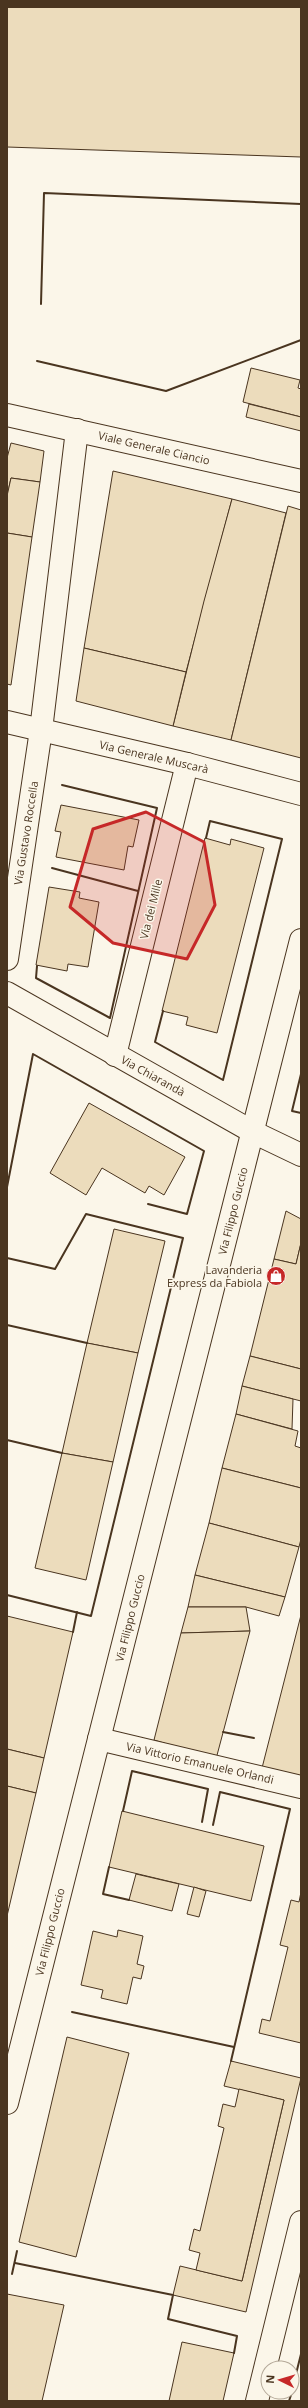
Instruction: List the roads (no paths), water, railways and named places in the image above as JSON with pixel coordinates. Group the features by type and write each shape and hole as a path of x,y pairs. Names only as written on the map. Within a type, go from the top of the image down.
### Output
{"street":[{"name":"Viale Generale Ciancio","path":"7,414 301,481"},
{"name":"Via Gustavo Roccella","path":"7,959 41,730 77,430"},
{"name":"Via Generale Muscarà","path":"7,722 187,764 301,794"},
{"name":"Via dei Mille","path":"115,1055 187,764"},
{"name":"Via Filippo Guccio","path":"7,2104 301,940"},
{"name":"Via Chiarandà","path":"7,993 253,1132 301,1155"},
{"name":"Via Vittorio Emanuele Orlandi","path":"99,1739 301,1788"},
{"path":"257,2401 301,2222"}],"place":[{"name":"Lavanderia Express da Fabiola","path":"276,1276"}]}
